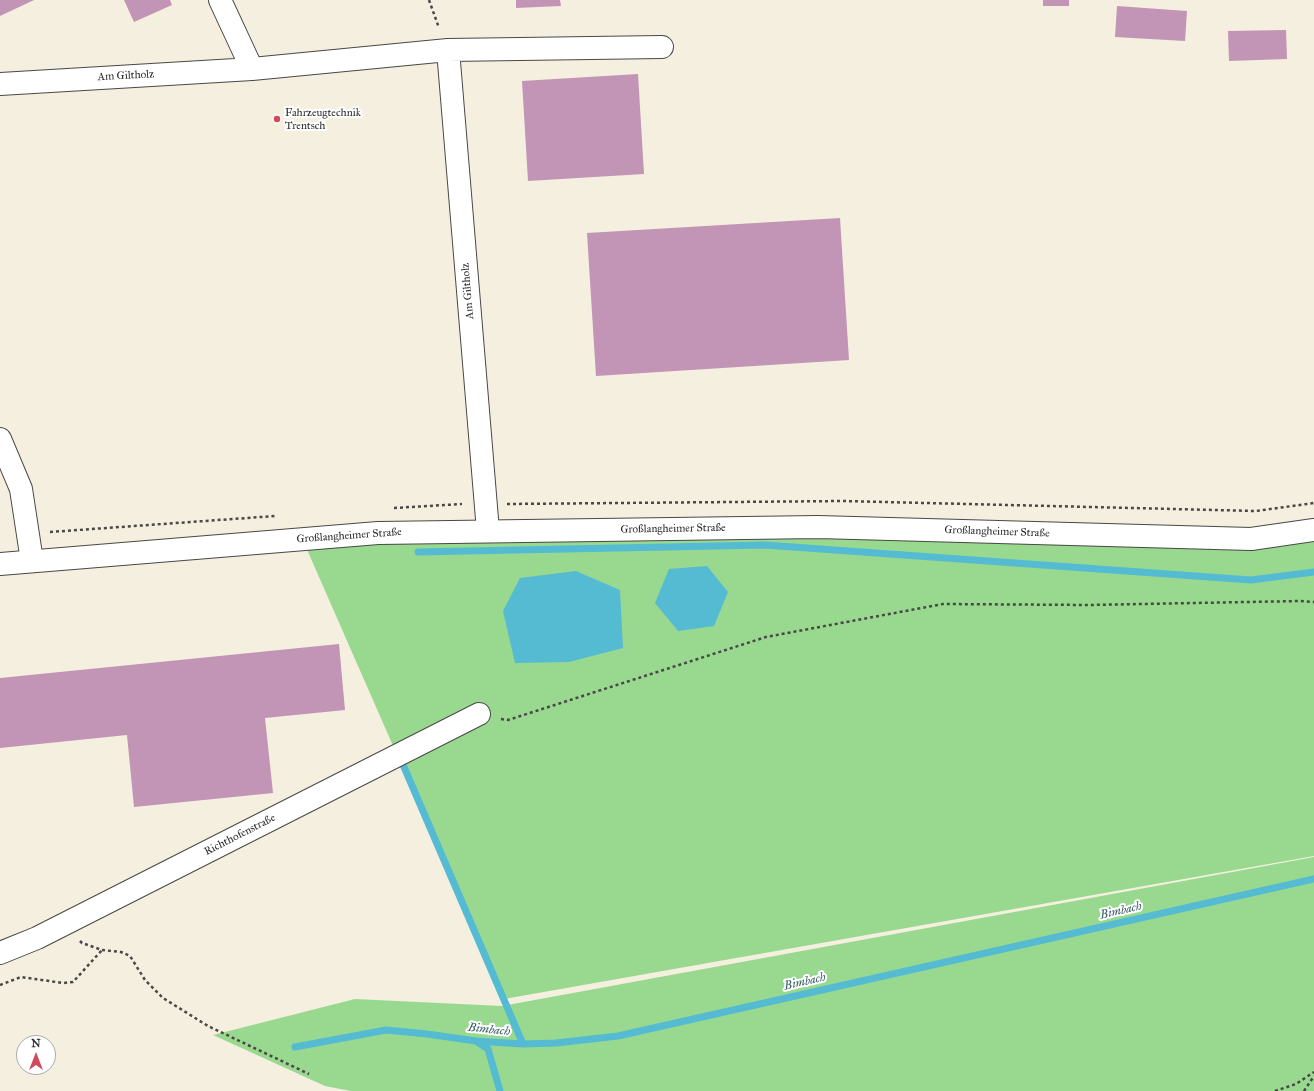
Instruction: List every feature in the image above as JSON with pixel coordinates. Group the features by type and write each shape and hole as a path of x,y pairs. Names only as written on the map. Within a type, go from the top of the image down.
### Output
{"street":[{"path":"220,0 252,69"},
{"name":"Am Giltholz","path":"0,84 252,69 448,50 662,47"},
{"name":"Am Giltholz","path":"448,50 488,531"},
{"path":"0,439 21,489 32,561"},
{"name":"Großlangheimer Straße","path":"0,564 378,533 818,526 1251,539 1314,530"},
{"name":"Richthofenstraße","path":"0,953 62,926 479,714"}],"path":[{"path":"429,0 448,50"},
{"path":"479,714 508,720 766,637 942,604 1089,605 1314,602"},
{"path":"62,926 82,943 102,950 121,952 130,956 145,980 162,998 208,1026 309,1074"},
{"path":"0,985 21,977 62,983 73,982 102,950"},
{"path":"1275,1091 1296,1084 1314,1072"},
{"path":"1304,1091 1314,1076"}],"green space":[{"path":"817,534 1314,539 1314,856 504,999 305,545"},
{"path":"1314,857 1314,1091 351,1091 325,1086 213,1035 355,999 502,1006"}],"water":[{"path":"707,566 728,592 714,626 678,631 655,603 669,569"},
{"path":"576,571 620,590 623,648 569,662 515,663 503,611 520,578"}],"building":[{"path":"0,0 34,0 0,16"},
{"path":"124,0 170,0 172,5 134,22"},
{"path":"516,0 560,0 561,6 516,8"},
{"path":"1043,0 1069,0 1069,6 1043,6"},
{"path":"1117,6 1187,11 1185,41 1115,37"},
{"path":"1286,30 1287,59 1229,61 1228,31"},
{"path":"638,74 644,174 528,181 522,81"},
{"path":"840,218 849,360 596,376 587,233"},
{"path":"339,644 345,710 265,718 273,793 134,807 127,735 0,748 0,678"}],"waterway":[{"path":"418,552 765,545 1251,580 1314,572"},
{"path":"401,760 523,1044"},
{"name":"Bimbach","path":"295,1047 386,1030 476,1041 523,1044 556,1043 618,1036 1314,879"},
{"path":"476,1041 488,1049 500,1091"}],"place":[{"name":"Fahrzeugtechnik Trentsch","path":"277,119"}]}
